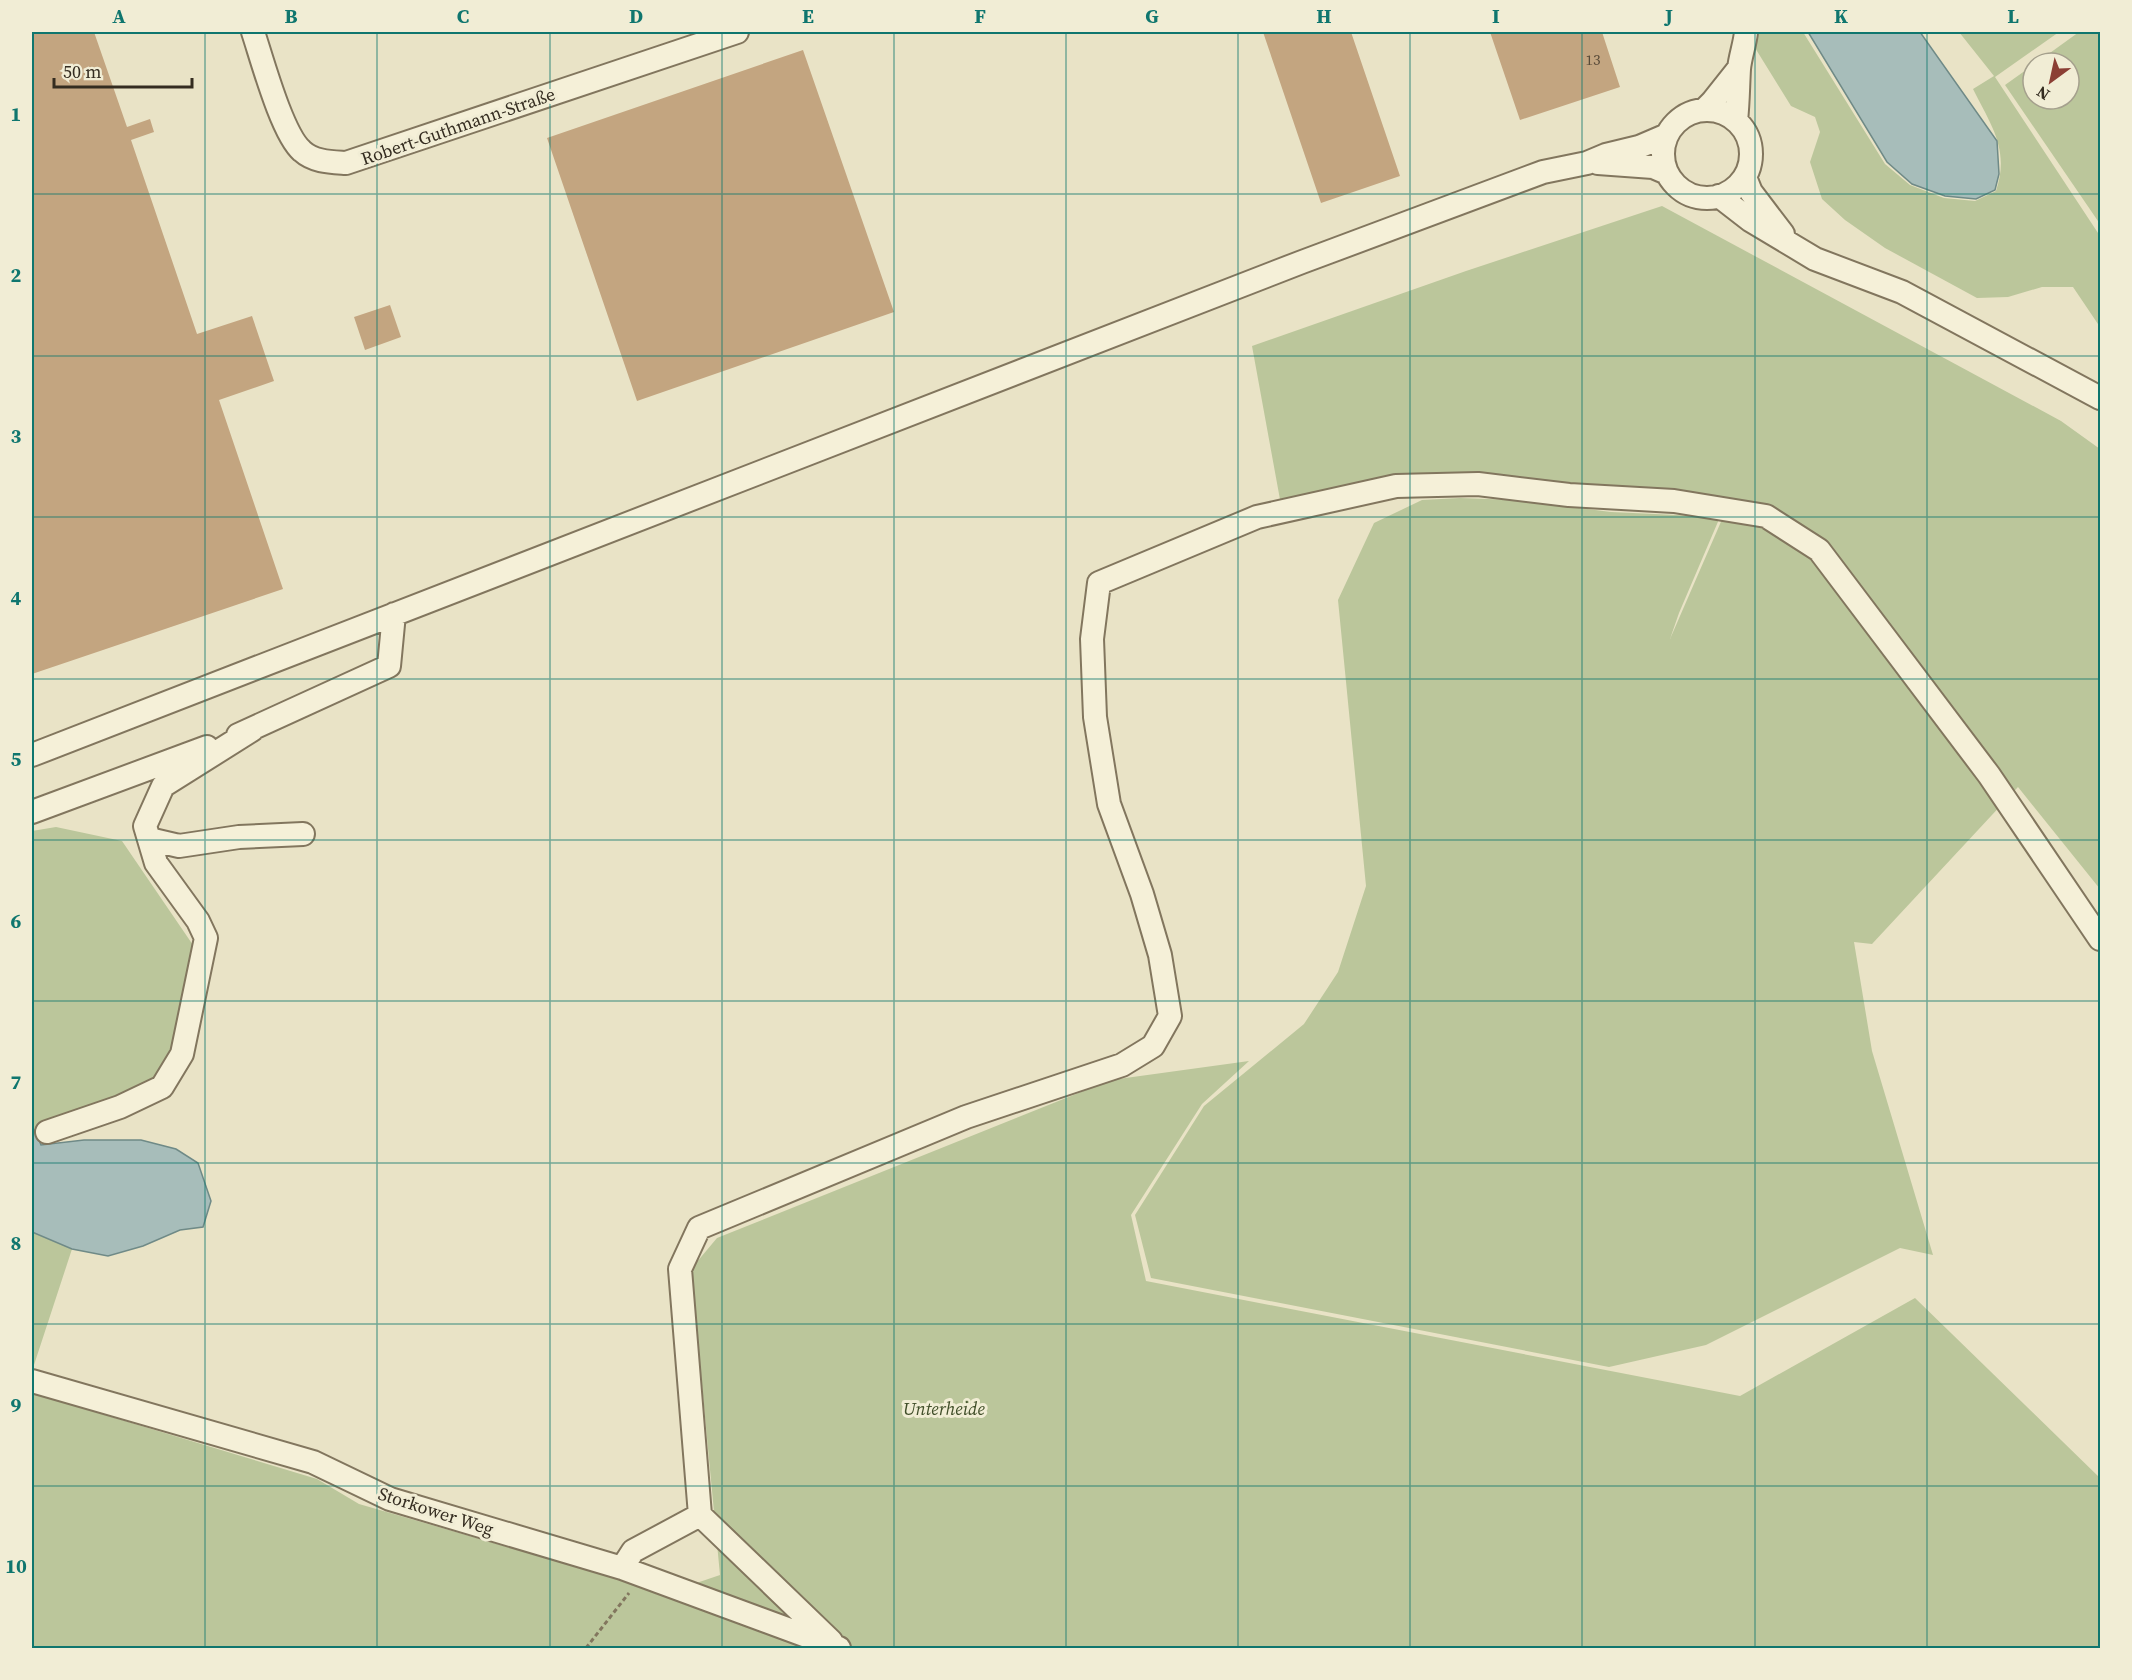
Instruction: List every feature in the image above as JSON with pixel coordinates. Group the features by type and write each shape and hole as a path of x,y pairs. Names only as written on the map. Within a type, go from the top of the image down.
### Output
{"street":[{"name":"Robert-Guthmann-Straße","path":"253,32 288,133 302,152 321,161 346,164 737,32"},
{"path":"1737,121 1739,68 1746,32"},
{"path":"1704,110 1739,68"},
{"path":"32,755 1543,171 1587,163 1606,155 1639,147 1666,135 1680,118 1698,110 1724,113 1737,121 1745,132 1750,146 1751,160 1745,177 1733,189 1719,196 1703,198 1689,194 1676,185 1667,173 1662,154 1666,135"},
{"path":"1587,163 1653,167 1667,173"},
{"path":"1745,177 1761,207 1792,244"},
{"path":"1719,196 1750,220 1815,259 1902,292 2100,398"},
{"path":"839,1648 700,1515 680,1269 699,1228 966,1117 1122,1065 1153,1046 1170,1016 1160,955 1142,894 1107,793 1095,717 1092,639 1099,583 1257,517 1396,486 1478,484 1569,495 1674,501 1766,516 1819,550 1989,775 2100,939"},
{"path":"32,812 252,730 389,666 393,614"},
{"path":"47,1132 120,1107 162,1087 182,1054 206,938 198,921 156,863 145,826 162,786 252,730"},
{"path":"148,839 179,846 239,837 303,834"},
{"name":"Storkower Weg","path":"32,1381 313,1462 390,1499 632,1572 839,1648"},
{"path":"632,1572 633,1551 700,1515"}],"path":[{"path":"586,1648 632,1572"}],"green space":[{"path":"1756,32 1803,32 1885,164 1910,185 1944,198 1975,201 1996,191 2000,176 2000,150 1997,138 1973,89 1994,76 1959,32 2059,32 2032,51 2021,51 2021,59 1995,77 2100,236 2100,327 2073,287 2042,287 2008,297 1977,298 1885,248 1845,220 1822,199 1810,162 1820,132 1815,117 1791,106 1752,43"},
{"path":"2079,32 2100,32 2100,224 2023,111 2081,111 2081,51 2053,51"},
{"path":"2021,74 2021,108 2005,85"},
{"path":"1662,206 2061,421 2100,449 2100,889 2018,787 1872,944 1854,942 1872,1051 1933,1255 1900,1248 1706,1345 1609,1367 1151,1278 1135,1215 1204,1106 1304,1024 1338,972 1366,886 1338,600 1374,523 1422,500 1460,498 1515,500 1611,512 1720,517 1670,639 1730,501 1663,488 1595,490 1504,475 1426,478 1281,505 1252,346 1466,271"},
{"path":"56,827 122,841 195,948 174,1046 161,1076 126,1094 53,1120 32,1130 32,831"},
{"name":"Unterheide","path":"1249,1061 1202,1104 1131,1215 1146,1281 1740,1396 1915,1298 2100,1478 2100,1648 32,1648 32,1393 317,1479 359,1504 667,1593 720,1575 691,1269 717,1238 1111,1080"},
{"path":"32,1232 72,1249 33,1368 32,1368"}],"water":[{"path":"1808,32 1920,32 1997,141 1999,174 1995,190 1976,199 1945,196 1912,184 1887,162"},
{"path":"32,1130 35,1130 41,1145 84,1140 141,1140 176,1149 198,1163 211,1201 203,1227 180,1230 143,1246 108,1256 72,1249 32,1232"}],"building":[{"path":"32,32 94,32 127,127 150,119 154,132 131,140 197,334 252,316 274,381 219,400 283,589 32,674"},
{"path":"1263,32 1351,32 1400,176 1321,203"},
{"path":"1490,32 1602,32 1620,87 1520,120"},
{"path":"803,50 894,312 637,401 547,138"},
{"path":"390,305 401,337 365,350 354,317"}]}
